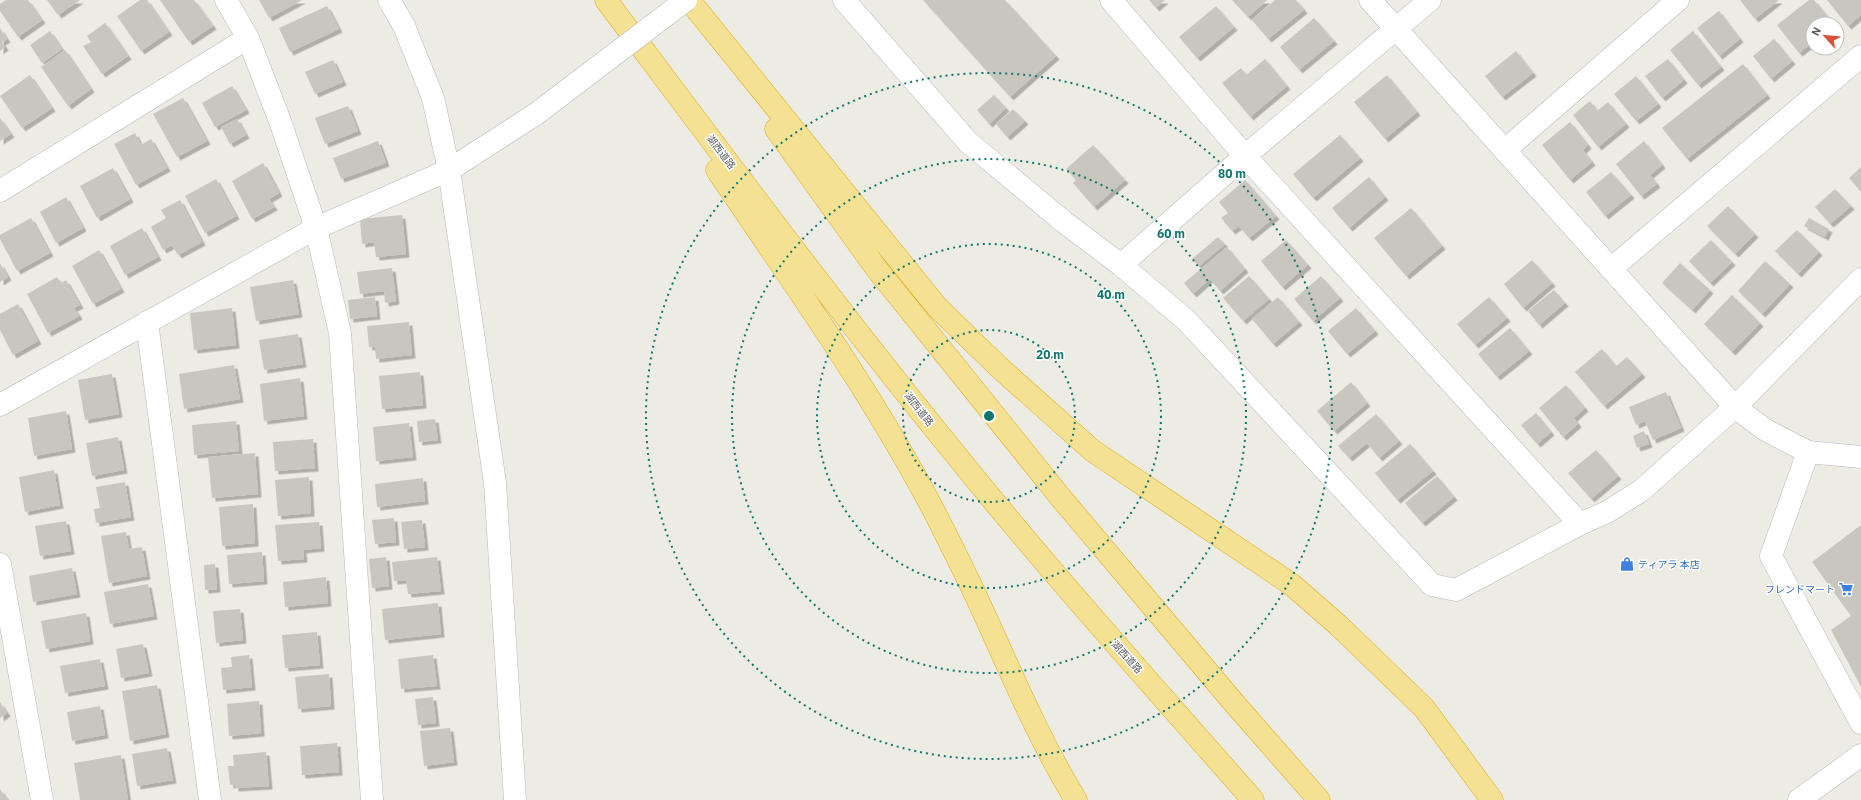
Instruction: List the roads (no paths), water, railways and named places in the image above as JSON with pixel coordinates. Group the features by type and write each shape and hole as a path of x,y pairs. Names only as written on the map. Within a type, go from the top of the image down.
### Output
{"highway":[{"path":"602,0 820,323 881,418 935,514 981,606 1031,718 1060,774 1076,800"},
{"name":"湖西道路","path":"606,0 830,296 956,456 1096,623 1253,800"},
{"path":"682,0 876,268 1061,498 1234,703 1320,800"},
{"path":"688,0 937,307 1002,370 1093,451 1291,584 1322,611 1381,665 1424,708 1493,798"}],"street":[{"path":"226,0 248,38 280,121 316,228 340,333 372,800"},
{"path":"390,0 404,26 433,98 449,170 495,483 515,800"},
{"path":"0,405 316,228 449,170 536,114 688,0"},
{"path":"844,0 968,142 1064,222 1121,265 1186,320 1432,585 1456,590 1580,524 1606,512 1642,490 1735,407 1861,279"},
{"path":"1111,0 1245,156 1580,524"},
{"path":"1370,0 1612,268 1735,407 1764,428 1808,452 1861,457"},
{"path":"1121,265 1245,156 1430,0"},
{"path":"1505,150 1678,0"},
{"path":"0,191 248,38"},
{"path":"1612,268 1861,56"},
{"path":"147,322 210,800"},
{"path":"1808,452 1771,556 1861,723"},
{"path":"0,564 4,621 42,800"},
{"path":"1798,800 1861,755"}],"place":[{"name":"ティアラ 本店","path":"1627,564"},
{"name":"フレンドマート","path":"1846,589"}]}
